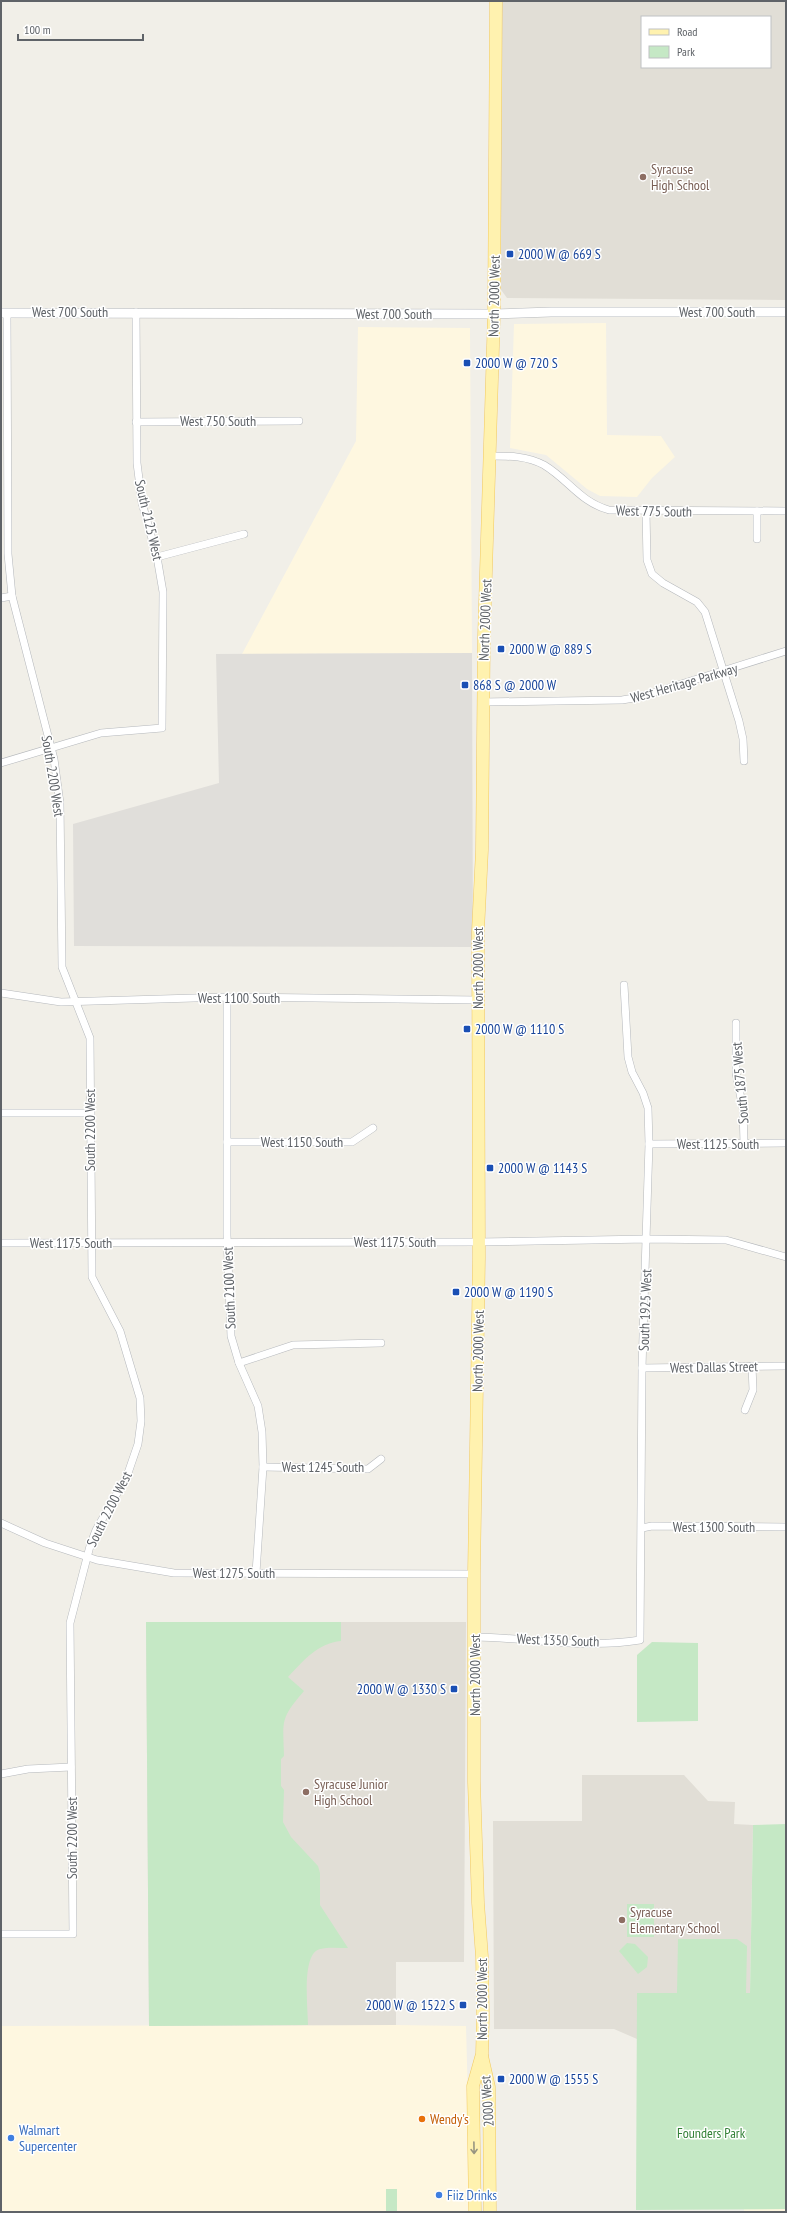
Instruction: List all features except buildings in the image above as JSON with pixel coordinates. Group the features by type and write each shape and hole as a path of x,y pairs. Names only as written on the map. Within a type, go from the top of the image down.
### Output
{"main road":[{"name":"North 2000 West","path":"482,2054 482,1957 475,1838 476,1637 474,1574 479,1242 478,931 482,850 484,702 494,314 496,1"},
{"name":"2000 West","path":"475,2212 473,2086 482,2054"},
{"name":"2000 West","path":"482,2054 489,2087 490,2212"}],"street":[{"name":"West 700 South","path":"4,313 136,312 494,314 551,312 786,312"},
{"name":"South 2125 West","path":"51,747 101,733 162,728 163,592 158,558 142,503 137,463 136,312"},
{"name":"South 2200 West","path":"1,1934 73,1934 70,1623 86,1557 96,1530 127,1476 138,1444 141,1421 140,1398 120,1331 92,1277 90,1244 90,1038 74,1002 62,967 60,803 51,747 12,596 8,554 4,313"},
{"name":"West 750 South","path":"136,422 299,421"},
{"name":"West 775 South","path":"491,456 514,456 544,465 558,475 578,495 600,508 619,512 786,511"},
{"path":"757,511 757,539"},
{"path":"646,512 647,560 649,568 657,579 702,607 739,721 744,761"},
{"path":"158,558 244,534"},
{"path":"1,598 12,596"},
{"name":"West Heritage Parkway","path":"484,702 622,700 646,696 786,651"},
{"path":"1,763 51,747"},
{"name":"South 1925 West","path":"624,985 628,1057 632,1072 643,1093 648,1108 649,1144 648,1239 642,1368 640,1640"},
{"name":"West 1100 South","path":"1,993 61,1002 227,997 478,1000"},
{"name":"South 2100 West","path":"227,997 228,1242 231,1336 239,1363 258,1406 262,1432 263,1467 256,1572"},
{"name":"South 1875 West","path":"736,1023 736,1073 743,1108 744,1144"},
{"path":"1,1113 91,1113"},
{"name":"West 1150 South","path":"227,1142 352,1142 374,1128"},
{"name":"West 1125 South","path":"649,1144 786,1143"},
{"name":"West 1175 South","path":"1,1243 90,1244 228,1242 479,1242 648,1239 726,1240 786,1257"},
{"path":"239,1363 293,1344 381,1343"},
{"path":"745,1410 753,1390 752,1366"},
{"name":"West Dallas Street","path":"642,1368 786,1366"},
{"name":"West 1245 South","path":"263,1467 368,1468 381,1459"},
{"name":"West 1275 South","path":"1,1524 45,1543 86,1557 174,1573 256,1572 474,1574"},
{"name":"West 1300 South","path":"642,1528 652,1526 786,1527"},
{"name":"West 1350 South","path":"476,1637 549,1642 625,1642 640,1640"},
{"path":"1,1774 28,1769 72,1766"}],"shaded area":[{"name":"Syracuse High School","path":"500,1 786,1 786,300 507,298 499,287"},
{"path":"606,323 607,435 661,436 675,457 652,478 637,497 600,496 587,489 546,455 510,448 514,324"},
{"path":"358,327 470,328 472,653 242,654 356,441"},
{"path":"472,653 473,947 74,946 73,824 219,783 216,654"},
{"name":"Syracuse Junior High School","path":"146,1622 466,1622 464,1962 396,1962 396,2025 149,2026"},
{"name":"Syracuse Elementary School","path":"582,1775 684,1775 708,1801 735,1802 734,1824 753,1825 750,1993 638,1993 637,2039 614,2029 494,2029 493,1821 582,1821"},
{"path":"1,2026 466,2026 471,2212 1,2212"},
{"path":"744,2209 786,2209 786,2212 744,2212"}],"green space":[{"path":"146,1622 341,1622 341,1641 333,1642 318,1649 305,1659 288,1677 304,1691 287,1714 283,1735 284,1756 281,1759 281,1786 284,1790 283,1822 291,1837 318,1866 320,1873 320,1905 348,1948 323,1948 314,1953 310,1960 307,1982 308,2025 149,2026"},
{"path":"652,1642 698,1643 698,1721 637,1722 637,1655"},
{"name":"Founders Park","path":"786,1824 786,2209 636,2210 637,1993 677,1993 678,1939 737,1939 747,1946 746,1993 750,1993 753,1825"},
{"path":"627,1904 654,1904 654,1937 627,1937"},
{"path":"627,1943 635,1944 648,1957 647,1967 638,1974 619,1951"},
{"path":"386,2189 397,2189 397,2212 386,2212"}],"place":[{"name":"Syracuse High School","path":"643,177"},
{"name":"2000 W @ 669 S","path":"510,254"},
{"name":"2000 W @ 720 S","path":"467,363"},
{"name":"2000 W @ 889 S","path":"501,649"},
{"name":"868 S @ 2000 W","path":"465,685"},
{"name":"2000 W @ 1110 S","path":"467,1029"},
{"name":"2000 W @ 1143 S","path":"490,1168"},
{"name":"2000 W @ 1190 S","path":"456,1292"},
{"name":"2000 W @ 1330 S","path":"454,1689"},
{"name":"Syracuse Junior High School","path":"306,1792"},
{"name":"Syracuse Elementary School","path":"622,1920"},
{"name":"2000 W @ 1522 S","path":"463,2005"},
{"name":"2000 W @ 1555 S","path":"501,2079"},
{"name":"Wendy's","path":"422,2119"},
{"name":"Walmart Supercenter","path":"11,2138"},
{"name":"Fiiz Drinks","path":"439,2195"}]}
